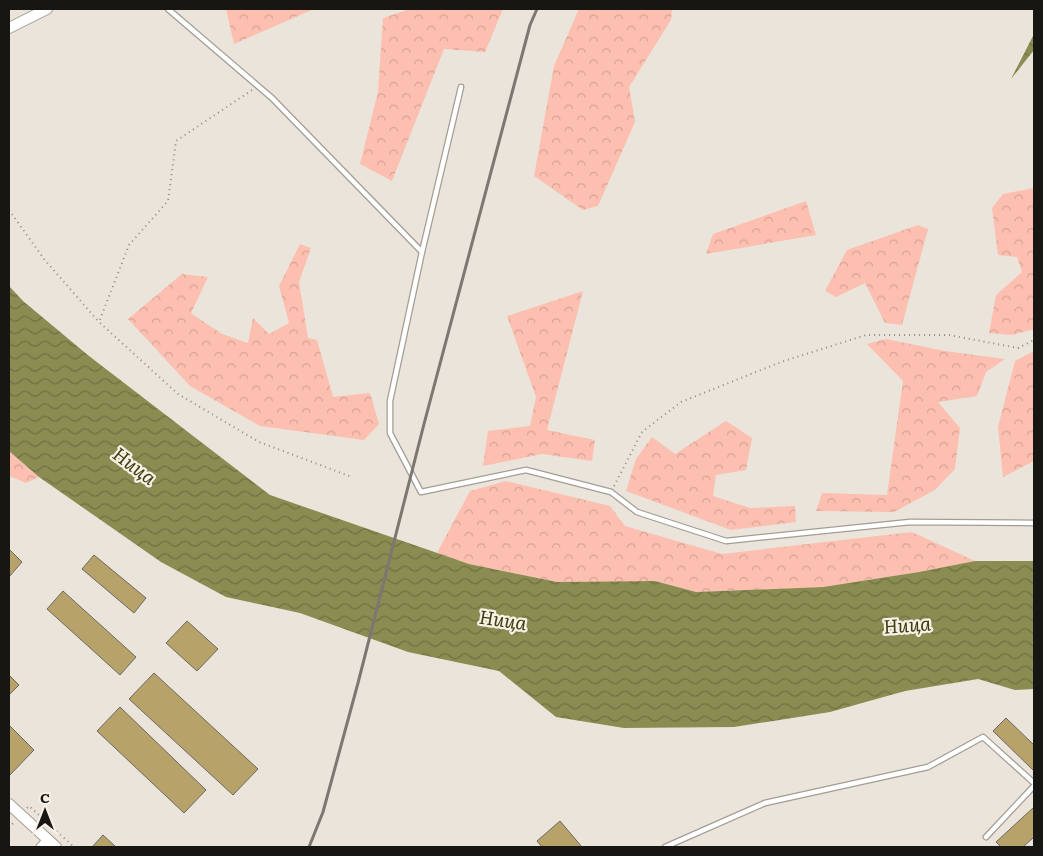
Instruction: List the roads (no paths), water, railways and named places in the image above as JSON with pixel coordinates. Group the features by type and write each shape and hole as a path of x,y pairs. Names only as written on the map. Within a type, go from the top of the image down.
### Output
{"street":[{"path":"9,28 48,9"},
{"path":"9,804 48,845"}],"lane":[{"path":"168,9 258,86 422,252"},
{"path":"461,88 422,252 390,401 390,432 421,492 526,470 610,492 637,512 726,541 910,522 1034,523"},
{"path":"665,847 765,803 928,767 983,737 1034,784 986,837"}],"water":[{"path":"1034,34 1034,50 1011,79"},
{"name":"Ница","path":"9,286 23,301 89,356 270,495 469,564 557,582 655,581 696,592 823,587 975,561 1034,561 1034,689 1015,690 978,679 905,691 830,712 734,727 624,728 556,717 499,671 408,652 300,613 226,597 161,562 39,477 9,451"}],"railway":[{"path":"309,847 323,812 530,25 537,9"}]}
